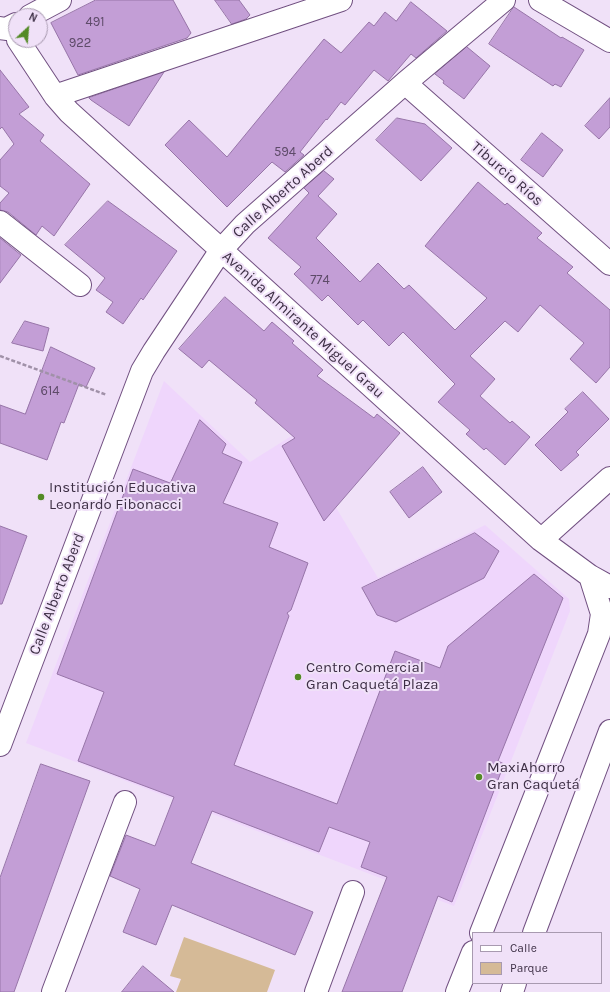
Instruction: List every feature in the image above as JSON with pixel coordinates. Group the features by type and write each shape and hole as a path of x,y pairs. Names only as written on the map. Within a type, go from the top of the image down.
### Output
{"street":[{"path":"45,8 60,0"},
{"path":"55,96 341,0"},
{"name":"Calle Alberto Aberd","path":"0,745 5,717 142,371 221,250 245,224 405,83 504,0"},
{"path":"540,0 610,41"},
{"name":"Avenida Almirante Miguel Grau","path":"22,48 55,96 69,112 541,540 590,576 610,588"},
{"name":"Tiburcio Ríos","path":"405,83 610,264"},
{"path":"0,222 80,285"},
{"path":"541,540 610,478"},
{"path":"481,932 599,634 602,614 590,576"},
{"path":"534,932 610,731"},
{"path":"53,992 125,802"},
{"path":"316,992 353,892"},
{"path":"459,992 472,955"}],"path":[{"path":"0,356 130,404"}],"shaded area":[{"name":"Centro Comercial Gran Caquetá Plaza","path":"164,381 250,462 293,435 378,578 485,525 569,599 570,611 454,906 26,743"}],"green space":[{"path":"184,937 275,970 267,992 176,992 181,979 170,976"}],"building":[{"path":"96,0 173,0 191,33 187,38 78,75 51,23"},
{"path":"215,0 239,0 250,15 246,19 232,24"},
{"path":"411,2 447,31 416,58 411,54 388,81 374,70 345,105 341,102 327,120 326,119 300,152 304,155 285,172 272,162 227,207 165,145 189,120 227,157 324,39 341,53 369,22 374,26 385,12 396,21"},
{"path":"514,7 561,38 562,37 584,50 561,87 555,84 553,86 489,44"},
{"path":"467,47 490,66 464,99 443,83 444,81 435,74"},
{"path":"0,70 29,107 19,114 44,135 40,141 90,184 54,236 42,226 36,235 8,212 0,210 0,203 9,193 0,186 0,160 14,144 2,127 0,129"},
{"path":"164,72 129,126 89,98"},
{"path":"610,98 610,127 599,139 585,126"},
{"path":"397,118 425,124 452,148 421,181 376,140"},
{"path":"542,133 563,150 543,177 521,160"},
{"path":"324,171 334,179 318,196 337,214 316,238 360,282 378,263 404,289 409,285 455,330 487,298 425,246 478,182 505,205 507,203 542,233 537,238 573,267 567,273 610,310 610,367 596,383 570,359 584,343 540,305 518,332 505,321 470,356 495,379 480,396 510,423 512,421 530,437 505,465 486,448 484,450 466,434 470,430 438,402 455,384 403,332 389,346 363,320 358,325 328,295 322,301 294,274 301,267 268,238 309,193 304,188"},
{"path":"108,201 177,251 143,300 141,298 123,324 106,312 113,302 96,290 105,278 65,245"},
{"path":"0,238 21,255 0,283"},
{"path":"225,297 264,331 272,322 294,341 292,343 323,370 317,376 374,418 377,414 400,433 324,521 282,446 295,438 255,403 257,400 209,360 202,368 179,349"},
{"path":"25,321 49,328 43,351 12,343"},
{"path":"51,347 95,368 86,387 79,384 64,423 61,422 47,460 0,443 0,405 25,414"},
{"path":"583,392 609,419 576,452 579,455 561,471 535,445 568,412 565,409"},
{"name":"Centro Comercial Gran Caquetá Plaza","path":"200,420 226,444 222,453 242,462 223,503 278,523 269,547 308,563 291,610 287,613 289,616 234,765 337,804 395,651 440,668 448,646 534,574 563,598 498,761 504,764 452,902 438,896 402,992 342,992 387,877 361,867 370,842 329,827 319,852 212,811 191,863 313,912 295,955 172,905 156,945 123,932 140,889 110,876 126,835 155,846 174,797 78,761 104,692 57,674 133,469 170,483"},
{"path":"423,467 442,492 409,518 390,492"},
{"path":"0,526 27,536 2,604 0,604"},
{"path":"475,533 499,551 484,578 396,622 377,615 362,588"},
{"path":"41,764 90,781 14,992 0,992 0,878"},
{"path":"143,966 174,992 122,992"}],"place":[{"name":"Institución Educativa Leonardo Fibonacci","path":"41,497"},
{"name":"Centro Comercial Gran Caquetá Plaza","path":"298,677"},
{"name":"MaxiAhorro Gran Caquetá","path":"479,777"}]}
